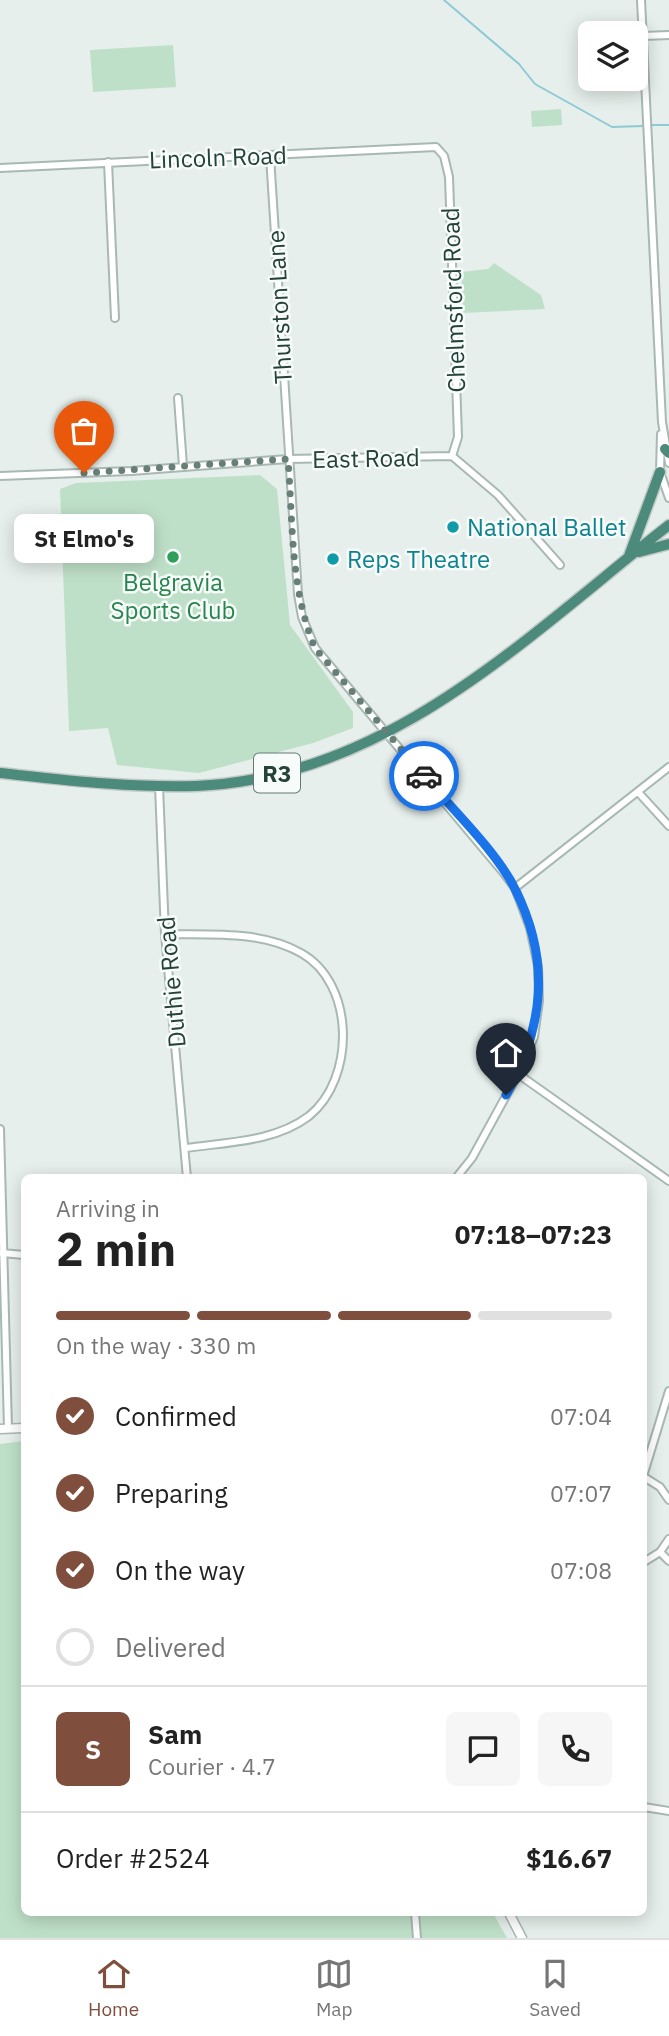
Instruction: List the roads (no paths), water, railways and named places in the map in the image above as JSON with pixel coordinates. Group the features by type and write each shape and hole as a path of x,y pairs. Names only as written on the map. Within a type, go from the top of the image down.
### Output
{"highway":[{"path":"629,556 660,472"},
{"name":"R3","path":"0,773 106,784 197,786 259,778 331,757 388,734 460,690 548,624 669,525"},
{"path":"629,556 669,544"}],"street":[{"path":"642,0 643,21"},
{"path":"648,36 669,35"},
{"path":"646,91 662,422 660,472 669,498"},
{"name":"Lincoln Road","path":"0,168 436,146"},
{"name":"Chelmsford Road","path":"436,146 444,156 449,190 458,437 452,456"},
{"name":"Thurston Lane","path":"270,156 288,459 302,617 315,648 515,888 530,928 538,967 539,1001 534,1037 518,1074 472,1158 459,1174"},
{"path":"108,162 115,318"},
{"path":"178,398 183,466"},
{"path":"662,422 669,463"},
{"name":"East Road","path":"0,476 288,459 452,456 498,495 560,565"},
{"path":"515,888 669,767"},
{"name":"Duthie Road","path":"159,786 165,934 187,1174"},
{"path":"638,792 669,826"},
{"path":"165,934 234,935 272,941 303,953 332,985 342,1015 344,1048 332,1085 310,1115 277,1134 186,1148"},
{"path":"518,1074 669,1181"},
{"path":"0,1129 4,1429"},
{"path":"2,1253 21,1255"},
{"path":"647,1465 669,1391"},
{"path":"647,1477 660,1487 669,1500"},
{"path":"647,1560 660,1552 669,1539"},
{"path":"660,1552 669,1561"},
{"path":"647,1807 669,1811"},
{"path":"415,1916 417,1938"},
{"path":"511,1916 522,1938"}],"waterway":[{"path":"444,0 519,64 535,84 612,127 643,126"},
{"path":"649,125 669,125"}],"place":[{"name":"St Elmo's","path":"84,473"},
{"name":"National Ballet","path":"453,527"},
{"name":"Belgravia Sports Club","path":"173,557"},
{"name":"Reps Theatre","path":"333,559"}]}
